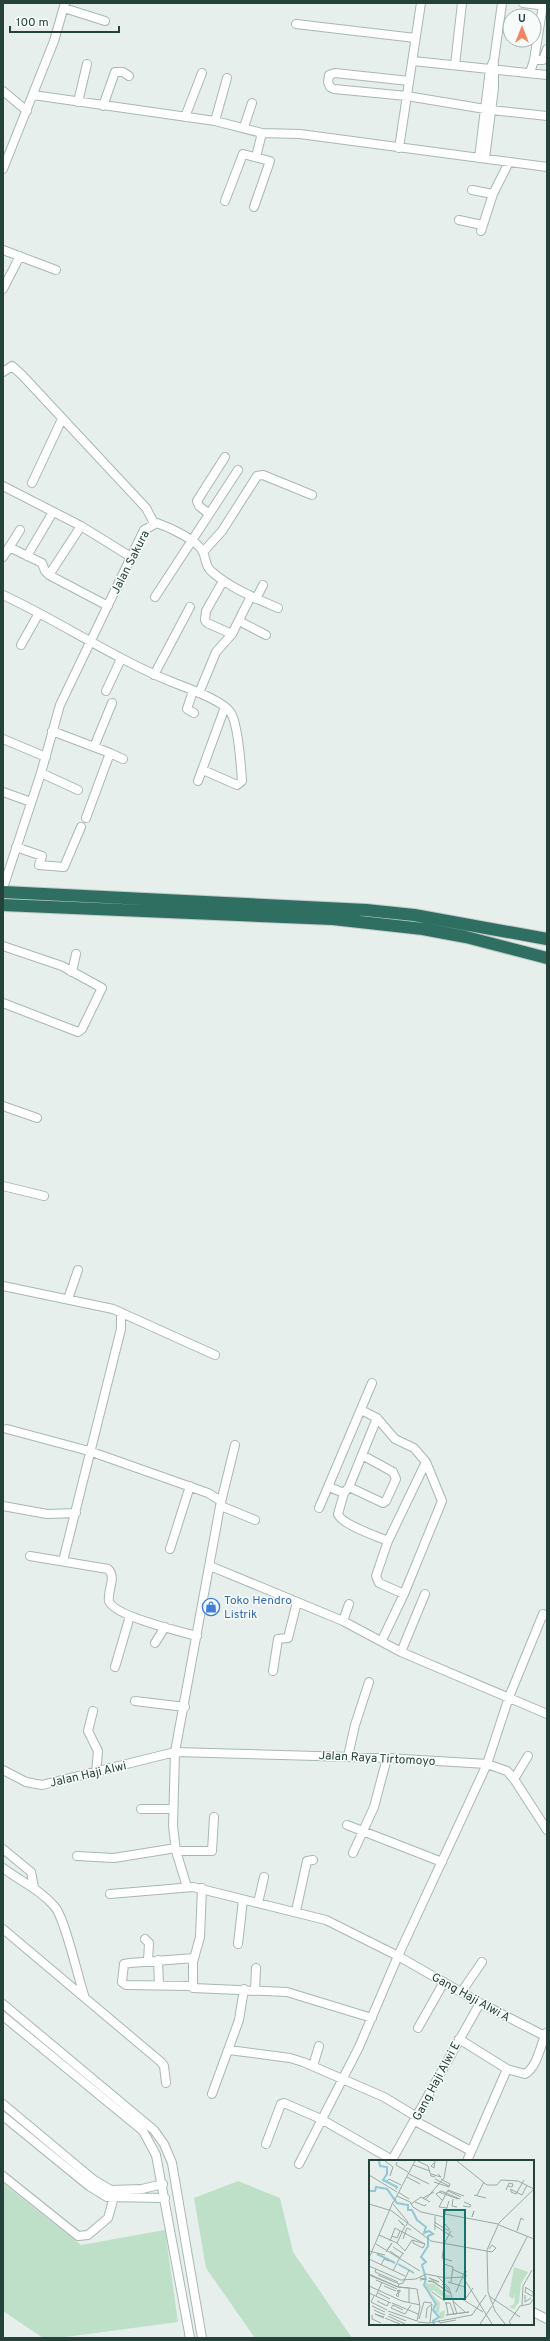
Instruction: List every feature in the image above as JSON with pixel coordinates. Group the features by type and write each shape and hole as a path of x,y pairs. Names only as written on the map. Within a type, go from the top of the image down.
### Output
{"highway":[{"path":"3,888 366,910 414,915 547,939"},
{"path":"3,905 318,918 379,924 466,937 547,958"}],"street":[{"path":"399,148 421,3"},
{"path":"455,65 462,3"},
{"path":"482,158 502,3"},
{"path":"523,3 545,6 530,73"},
{"path":"3,169 54,41 64,6 105,21"},
{"path":"296,24 415,38"},
{"path":"534,60 543,60 547,49"},
{"path":"413,61 547,75"},
{"path":"78,102 87,64"},
{"path":"103,106 115,72 123,72 129,76"},
{"path":"185,117 202,73"},
{"path":"409,81 332,74 328,78 328,85 334,89 407,96 488,109 547,116"},
{"path":"215,121 227,78"},
{"path":"3,90 27,111"},
{"path":"33,95 215,121 244,127 262,133 300,134 547,167"},
{"path":"244,127 252,104"},
{"path":"256,157 262,133"},
{"path":"225,201 243,154 270,161 254,207"},
{"path":"459,220 482,228 493,194 509,162"},
{"path":"472,190 493,194"},
{"path":"3,250 56,270"},
{"path":"3,289 20,256"},
{"path":"3,372 12,366 146,508 154,523"},
{"path":"32,483 62,419"},
{"path":"209,514 199,506 197,502 225,457"},
{"path":"155,597 238,470"},
{"path":"278,608 254,598 223,581 208,567 203,552 222,531 257,476 263,476 312,496"},
{"path":"3,486 81,526 131,557"},
{"path":"26,556 53,512"},
{"name":"Jalan Sakura","path":"3,888 46,757 60,705 89,641 108,606 144,530 154,523 165,525 192,541 203,552"},
{"path":"49,575 81,526"},
{"path":"3,558 20,530"},
{"path":"9,548 43,564 44,571 49,575 108,606"},
{"path":"223,581 206,611 205,620 207,623 232,634"},
{"path":"194,713 186,709 216,652 232,634 263,585"},
{"path":"3,595 121,659 196,692 225,707 232,717 242,781 237,785 203,770"},
{"path":"154,674 190,607"},
{"path":"20,645 38,613"},
{"path":"239,621 266,634"},
{"path":"106,691 121,659"},
{"path":"94,747 112,703"},
{"path":"198,781 225,707"},
{"path":"52,731 122,759"},
{"path":"3,739 46,757"},
{"path":"86,818 110,754"},
{"path":"41,773 78,790"},
{"path":"3,792 31,802"},
{"path":"16,847 42,856 40,865 64,867 81,827"},
{"path":"3,946 62,966 102,988 79,1032 73,1032 3,1003"},
{"path":"72,972 76,954"},
{"path":"3,1106 37,1118"},
{"path":"3,1186 44,1196"},
{"path":"68,1299 78,1270"},
{"path":"3,1286 108,1307 215,1355"},
{"path":"63,1561 120,1329 121,1313"},
{"path":"319,1508 372,1383"},
{"path":"361,1410 378,1418 392,1437 414,1448 426,1462 442,1502 404,1594 382,1640"},
{"path":"378,1418 346,1490 338,1514 339,1517 388,1541"},
{"path":"7,1428 89,1451 217,1496 221,1504 255,1520"},
{"path":"187,1887 176,1850 173,1809 175,1752 185,1707 221,1504 235,1445"},
{"path":"329,1487 346,1490 383,1503 386,1501 396,1479 393,1472 362,1455"},
{"path":"404,1594 379,1583 376,1576 388,1541 426,1462"},
{"path":"170,1549 190,1486"},
{"path":"3,1506 47,1514 76,1513"},
{"path":"30,1556 109,1570 111,1574 110,1604 130,1616 197,1636"},
{"path":"210,1566 343,1621 382,1640 400,1652 547,1714"},
{"path":"400,1652 425,1594"},
{"path":"273,1671 278,1639 288,1638 297,1602"},
{"path":"343,1621 349,1604"},
{"path":"299,2164 321,2119 344,2079 398,1956 489,1760 509,1697 543,1614 547,1616"},
{"path":"115,1667 130,1616"},
{"path":"155,1643 165,1627"},
{"path":"348,1756 355,1725 369,1682"},
{"path":"135,1701 185,1707"},
{"path":"93,1711 88,1731 98,1751 96,1773"},
{"name":"Jalan Raya Tirtomoyo","path":"175,1752 489,1760 497,1767 507,1771 514,1779 547,1830"},
{"name":"Jalan Haji Alwi","path":"3,1770 26,1782 38,1785 96,1773 175,1752"},
{"path":"514,1779 528,1756"},
{"path":"354,1853 362,1831 374,1807 387,1758"},
{"path":"141,1809 173,1809"},
{"path":"77,1856 114,1858 176,1850 212,1851 214,1817"},
{"path":"347,1825 442,1862"},
{"path":"3,1849 31,1872 34,1887"},
{"path":"296,1912 306,1863 313,1860"},
{"path":"3,1868 21,1882 34,1887 56,1908 60,1916 84,1996"},
{"path":"258,1903 264,1877"},
{"name":"Gang Haji Alwi A","path":"110,1894 187,1887 202,1888 243,1900 326,1920 398,1956 462,1991 480,2003 546,2034"},
{"path":"192,1986 194,1958 200,1937 202,1888"},
{"path":"238,1944 243,1900"},
{"path":"3,1929 161,2062 164,2066 166,2083"},
{"path":"144,1939 149,1942 148,1961"},
{"path":"194,1958 124,1964 122,1982 132,1986 192,1986 195,1990 244,1989 255,1991 274,1991 304,1996 372,2018"},
{"path":"158,1960 159,1985"},
{"path":"462,1991 482,1962"},
{"path":"255,1991 256,1968"},
{"path":"418,2028 444,1982"},
{"path":"212,2094 230,2050 239,2020 244,1989"},
{"name":"Gang Haji Alwi E","path":"393,2160 480,2003"},
{"path":"3,2004 43,2043 164,2144 172,2163 202,2338"},
{"path":"3,2016 43,2043"},
{"path":"459,2039 507,2069 520,2074 528,2073 546,2034"},
{"path":"313,2066 319,2046"},
{"path":"230,2050 290,2058 313,2066 384,2097 416,2119 471,2151"},
{"path":"467,2160 507,2069"},
{"path":"3,2104 107,2196 165,2198"},
{"path":"266,2144 281,2104 284,2104 321,2119 393,2160"},
{"path":"3,2116 92,2183 110,2190 142,2189 163,2184"},
{"path":"145,2128 154,2148 163,2184 190,2338"},
{"path":"3,2176 74,2235 78,2236 88,2235 108,2218 114,2197"},
{"path":"181,2288 193,2286"},
{"path":"534,2312 547,2319"}],"green space":[{"path":"238,2181 280,2198 293,2252 352,2338 255,2338 206,2268 194,2198"},
{"path":"3,2183 81,2245 165,2230 178,2322 58,2338 43,2338 3,2311"}],"place":[{"name":"Toko Hendro Listrik","path":"211,1607"}]}
